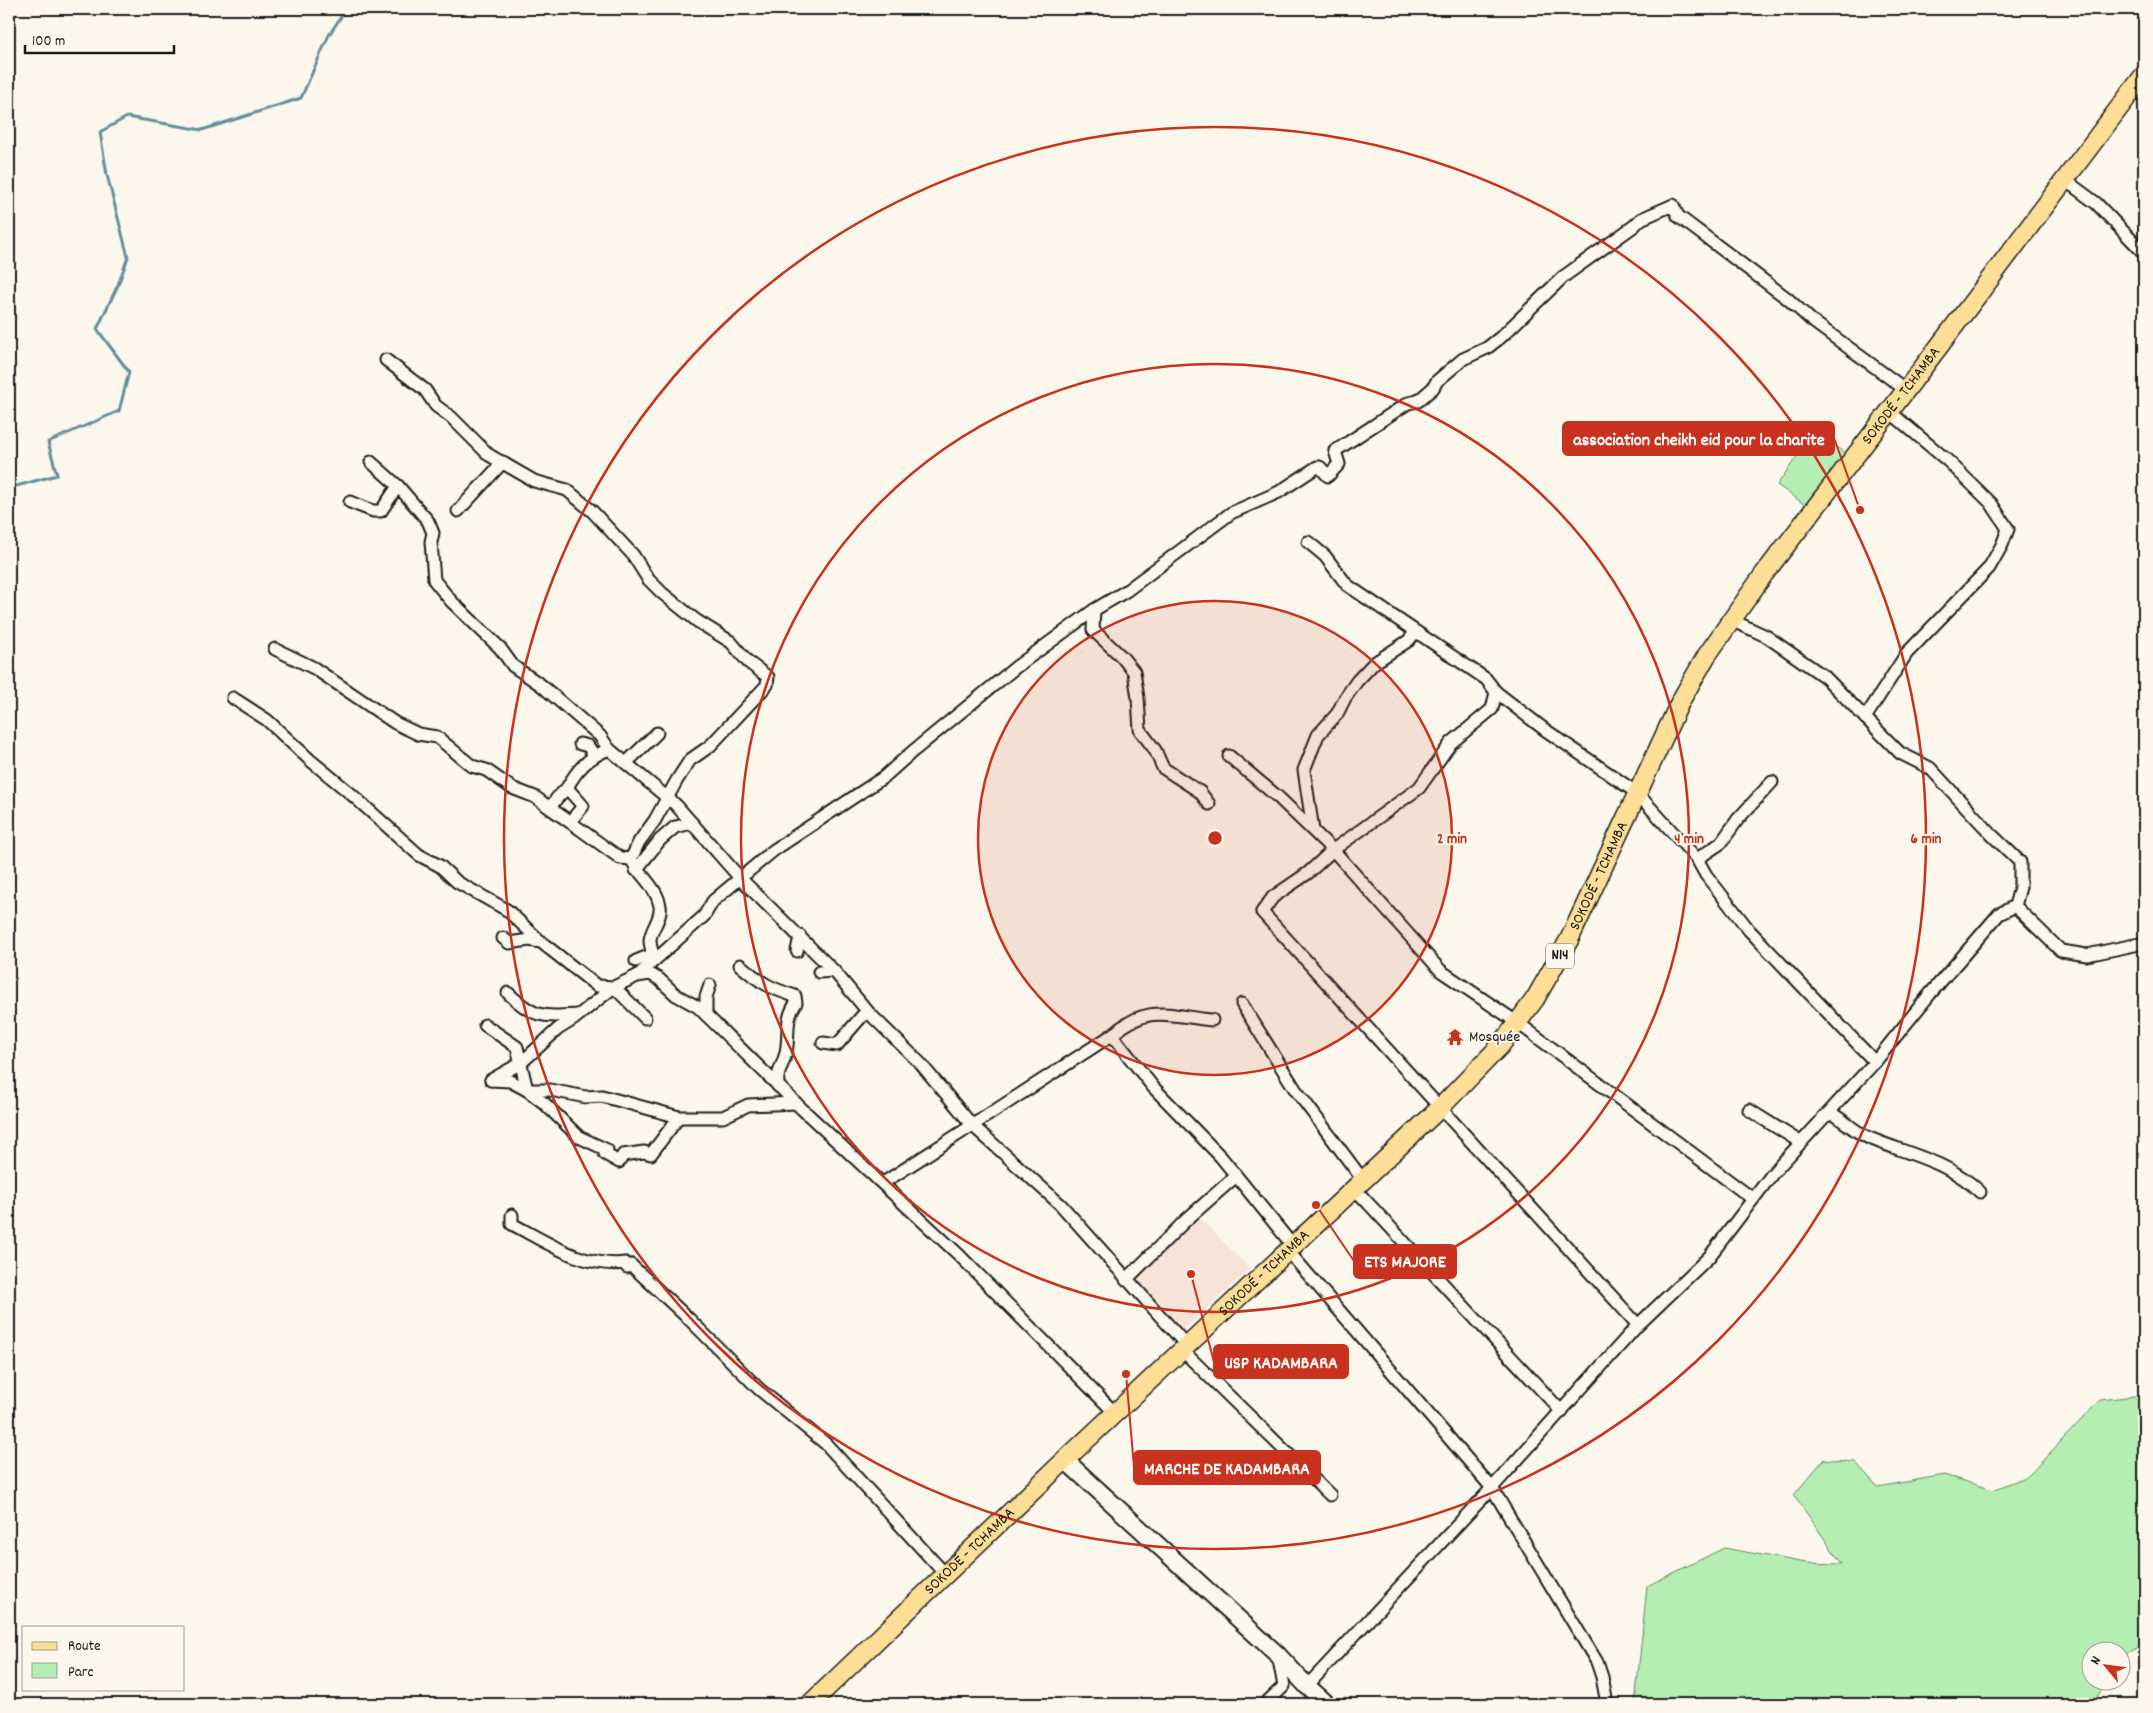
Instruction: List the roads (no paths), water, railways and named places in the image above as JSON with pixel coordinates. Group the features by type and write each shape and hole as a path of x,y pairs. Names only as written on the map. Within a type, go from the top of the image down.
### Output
{"main road":[{"name":"SOKODÉ - TCHAMBA","path":"810,1704 1065,1460 1439,1109 1479,1070 1518,1023 1569,940 1681,700 1731,620 2064,180 2142,83"},
{"path":"1065,1460 1278,1655 1306,1686 1327,1704"}],"street":[{"path":"2064,180 2096,203 2144,253"},
{"path":"638,976 704,916 713,901 774,850 884,777 977,698 1094,610 1126,591 1231,514 1279,492 1317,467 1320,467 1328,476 1340,464 1335,451 1408,403 1418,401 1433,388 1437,381 1464,359 1487,348 1501,337 1563,277 1641,220 1673,205 1678,216 1788,299 1811,320 1906,390"},
{"path":"386,360 424,390 436,406 451,417 489,455 534,481 567,490 592,512 633,555 648,579 662,593 697,620 731,642 748,662 768,677 767,685 710,746 690,760 655,820 638,842 631,859 636,870 650,884 660,904 660,916 650,939 654,960"},
{"path":"1865,718 1907,653 1988,568 2002,545 2008,529 1991,502 1948,461 1890,412"},
{"path":"372,462 398,486 428,521 433,533 431,542 434,580 451,602 500,648 513,666 541,685 600,736 610,749 667,798 692,823 740,878 800,936 834,971 869,1013 920,1063 972,1125 1061,1205 1184,1348 1330,1495"},
{"path":"458,510 503,462"},
{"path":"352,498 373,511 381,511 398,486"},
{"path":"1308,542 1325,556 1348,585 1415,633 1486,679 1496,692 1544,729 1636,793 1697,858 1706,875 1749,930 1876,1062"},
{"path":"1094,610 1093,630 1122,657 1134,672 1140,730 1155,750 1163,768 1200,792 1208,804"},
{"path":"1306,1686 1562,1412 1638,1325 1709,1257 1773,1173 1800,1142 1876,1062 1930,994 1999,914 2015,906 2020,887 2020,862 1992,835 1930,768 1900,753 1824,677 1766,636 1731,620"},
{"path":"1313,830 1304,770 1318,735 1337,714 1345,698 1369,669 1391,651 1408,641 1415,633"},
{"path":"275,649 314,668 395,724 418,734 437,737 472,766 486,770 512,788 535,797 620,858 631,859"},
{"path":"1496,692 1492,709 1451,743 1419,788 1333,850 1308,873 1272,896 1262,912 1439,1109 1638,1325"},
{"path":"233,698 267,720 419,855 440,866 457,882 507,910 541,942 597,986 614,987 645,1018"},
{"path":"626,763 657,733"},
{"path":"580,744 588,746 594,755"},
{"path":"550,808 567,788 575,772 594,755 610,749"},
{"path":"1229,756 1279,798 1333,850 1441,971 1518,1023 1753,1199"},
{"path":"1697,858 1721,843 1738,819 1772,782"},
{"path":"567,788 583,806 570,822"},
{"path":"636,870 660,840 675,827 692,823"},
{"path":"2015,906 2060,951 2088,956 2144,943"},
{"path":"797,951 800,936"},
{"path":"503,938 509,943 528,940 541,942"},
{"path":"636,961 646,957 654,960"},
{"path":"740,964 761,983 772,989 795,996 796,1003 789,1013 786,1056 777,1073 778,1086"},
{"path":"819,972 834,971"},
{"path":"679,1117 651,1154 644,1152 623,1155 619,1162 605,1154 607,1150 579,1137 544,1103 527,1090 510,1081 491,1080 521,1063 558,1029 574,1019 614,987 638,976 650,974 659,979 676,995 698,1007 778,1086 959,1255 1115,1413"},
{"path":"706,1016 706,997 710,985"},
{"path":"508,993 533,1014 553,1016 577,1015"},
{"path":"1242,1004 1358,1184 1562,1412"},
{"path":"822,1043 837,1045 862,1016 869,1013"},
{"path":"883,1183 1112,1035 1138,1016 1160,1013 1212,1020"},
{"path":"485,1025 517,1047 527,1090"},
{"path":"1112,1035 1153,1087 1221,1157 1291,1248 1492,1488 1588,1646 1602,1677 1608,1704"},
{"path":"527,1090 550,1090 586,1097 602,1096 679,1117 723,1117 748,1105 796,1103"},
{"path":"1749,1110 1800,1142"},
{"path":"1823,1117 1832,1114 1865,1137 1939,1164 1967,1179 1980,1192"},
{"path":"1126,1280 1186,1220 1236,1176"},
{"path":"512,1215 512,1224 571,1256 607,1265 625,1263 627,1267 632,1266 759,1389 826,1444 946,1574"},
{"path":"1265,1704 1284,1686 1278,1655"}],"waterway":[{"path":"9,488 57,475 48,442 119,411 129,372 97,329 118,285 128,257 107,175 100,132 127,117 202,130 301,98 329,35 346,9"}],"place":[{"name":"association cheikh eid pour la charite","path":"1860,510"},
{"name":"Mosquée","path":"1455,1037"},
{"name":"ETS MAJORE","path":"1316,1205"},
{"name":"USP KADAMBARA","path":"1191,1274"},
{"name":"MARCHE DE KADAMBARA","path":"1126,1374"}]}
